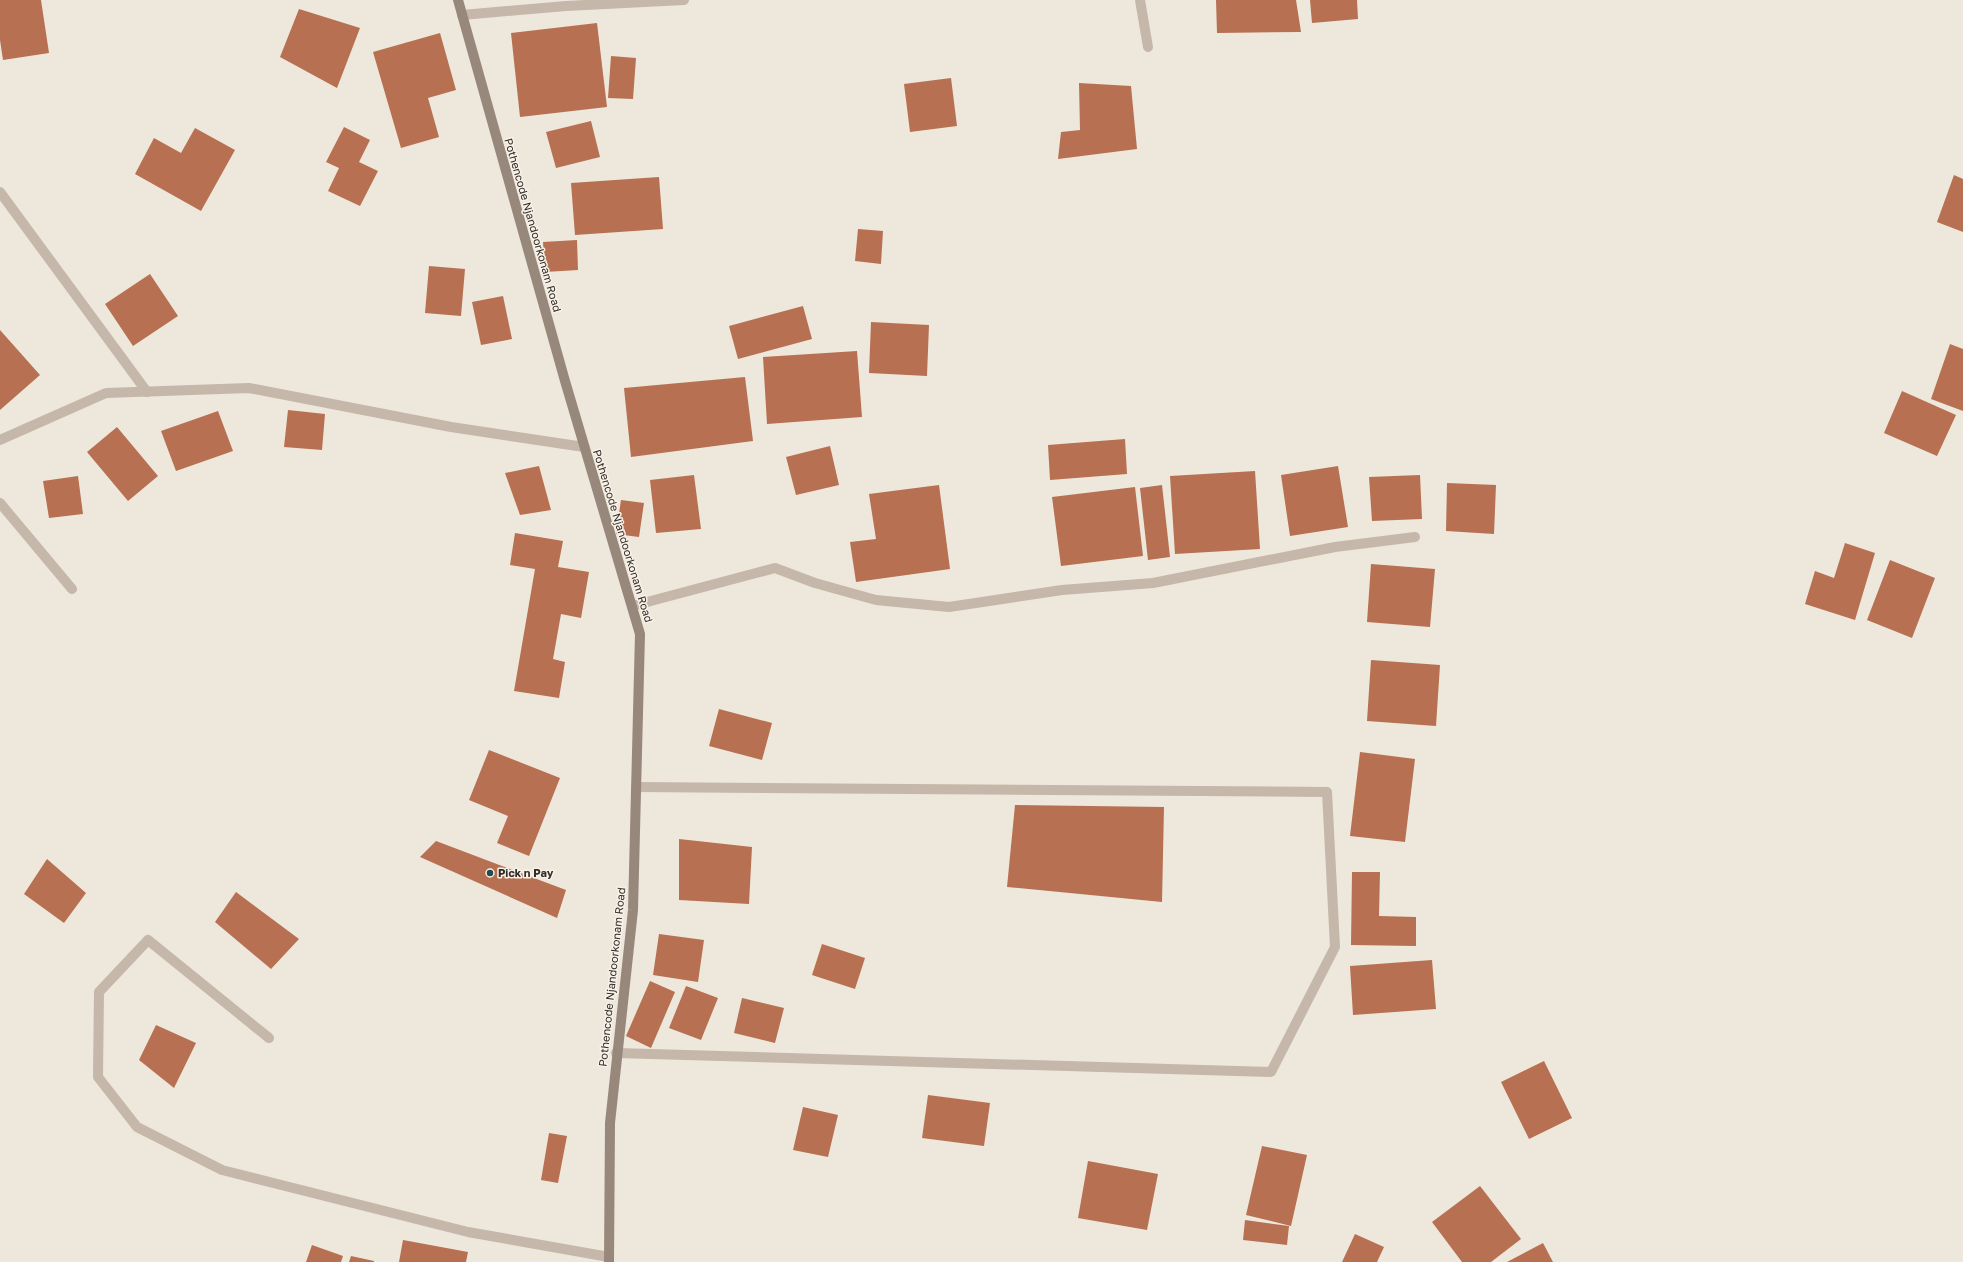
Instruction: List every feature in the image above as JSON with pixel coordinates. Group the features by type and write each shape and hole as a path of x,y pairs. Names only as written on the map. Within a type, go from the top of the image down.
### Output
{"main road":[{"name":"Pothencode Njandoorkonam Road","path":"458,0 482,93 584,448 640,634 633,910 616,1053 610,1124 609,1259"}],"street":[{"path":"462,15 566,6 684,0"},
{"path":"1140,0 1148,47"},
{"path":"0,192 148,392"},
{"path":"0,440 106,393 249,388 451,427 584,448"},
{"path":"0,503 72,589"},
{"path":"632,606 775,568 815,583 876,600 949,607 1062,590 1153,583 1335,547 1415,536"},
{"path":"616,1053 1271,1072 1335,947 1327,792 636,787"},
{"path":"269,1038 148,940 99,992 98,1077 137,1127 222,1170 468,1232 609,1259"}],"building":[{"path":"0,0 41,0 49,53 3,60 0,40"},
{"path":"1216,0 1296,0 1301,32 1217,33"},
{"path":"1310,0 1357,0 1358,19 1312,23"},
{"path":"299,9 360,28 337,88 280,57"},
{"path":"597,23 607,107 520,117 511,33"},
{"path":"440,33 456,90 428,98 439,137 401,148 373,52"},
{"path":"611,56 636,58 633,99 608,98"},
{"path":"951,78 957,126 910,132 904,84"},
{"path":"1079,83 1131,86 1137,149 1058,159 1061,132 1080,130"},
{"path":"591,121 600,157 556,168 546,132"},
{"path":"344,127 370,140 359,162 378,171 360,206 328,191 339,168 326,162"},
{"path":"195,128 235,150 201,211 135,174 154,138 181,153"},
{"path":"1954,175 1963,179 1963,232 1937,222"},
{"path":"659,177 663,229 575,235 571,183"},
{"path":"858,229 883,231 881,264 855,261"},
{"path":"577,240 578,270 545,272 543,242"},
{"path":"429,266 465,269 461,316 425,313"},
{"path":"150,274 178,316 133,346 105,304"},
{"path":"503,296 512,339 481,345 472,302"},
{"path":"803,306 812,339 738,359 729,326"},
{"path":"871,322 929,325 927,376 869,373"},
{"path":"0,330 40,375 0,410"},
{"path":"1950,344 1963,349 1963,411 1931,399"},
{"path":"857,351 862,417 767,424 763,357"},
{"path":"745,377 753,441 631,457 624,388"},
{"path":"1902,391 1956,415 1937,456 1884,433"},
{"path":"288,410 325,414 322,450 284,447"},
{"path":"218,411 233,451 176,471 161,431"},
{"path":"117,427 158,476 128,501 87,452"},
{"path":"1125,439 1127,474 1050,480 1048,445"},
{"path":"830,446 839,485 796,495 786,457"},
{"path":"539,466 551,510 520,515 505,473"},
{"path":"1338,466 1348,527 1290,536 1281,475"},
{"path":"1255,471 1260,549 1175,554 1170,476"},
{"path":"694,475 701,529 656,533 650,480"},
{"path":"1420,475 1422,519 1372,521 1369,477"},
{"path":"78,476 83,514 49,518 43,481"},
{"path":"1447,483 1496,485 1494,534 1446,531"},
{"path":"939,485 950,569 856,582 850,542 876,539 869,494"},
{"path":"1162,485 1170,557 1148,560 1140,488"},
{"path":"1135,487 1143,556 1061,566 1052,497"},
{"path":"621,500 644,503 639,537 616,534"},
{"path":"515,533 563,541 558,567 589,572 581,618 561,614 553,659 565,662 559,698 514,691 535,569 510,565"},
{"path":"1845,543 1875,553 1855,620 1805,604 1815,571 1834,578"},
{"path":"1890,560 1935,578 1912,638 1867,620"},
{"path":"1371,564 1435,569 1430,627 1367,622"},
{"path":"1371,660 1440,665 1436,726 1367,721"},
{"path":"719,709 772,723 762,760 709,746"},
{"path":"489,750 560,778 529,856 497,843 508,816 469,800"},
{"path":"1360,752 1415,759 1405,842 1350,836"},
{"path":"1015,805 1164,807 1162,902 1007,887"},
{"path":"679,839 752,847 749,904 679,900"},
{"name":"Pick n Pay","path":"436,841 566,890 557,918 420,857"},
{"path":"47,859 86,893 64,923 24,894"},
{"path":"1352,872 1380,872 1379,916 1416,917 1416,946 1351,945"},
{"path":"236,892 299,939 271,969 215,922"},
{"path":"659,934 704,940 698,982 653,975"},
{"path":"822,944 865,958 855,989 812,975"},
{"path":"1432,960 1436,1009 1353,1015 1350,966"},
{"path":"650,981 675,992 651,1048 626,1036"},
{"path":"686,986 718,998 701,1040 669,1028"},
{"path":"742,998 784,1008 775,1043 734,1033"},
{"path":"156,1025 196,1043 174,1088 139,1060"},
{"path":"1544,1061 1572,1118 1529,1139 1501,1082"},
{"path":"928,1095 990,1103 984,1146 922,1138"},
{"path":"803,1107 838,1115 828,1157 793,1150"},
{"path":"549,1133 567,1136 558,1183 541,1180"},
{"path":"1262,1146 1307,1155 1291,1226 1246,1215"},
{"path":"1088,1161 1158,1174 1147,1230 1078,1218"},
{"path":"1480,1186 1521,1239 1491,1262 1462,1262 1432,1222"},
{"path":"1245,1220 1289,1226 1287,1245 1243,1240"},
{"path":"1355,1234 1384,1247 1377,1262 1342,1262"},
{"path":"403,1240 468,1252 466,1262 399,1262"},
{"path":"1543,1243 1553,1262 1507,1262"},
{"path":"312,1245 343,1256 341,1262 306,1262"},
{"path":"351,1256 374,1261 374,1262 349,1262"}],"place":[{"name":"Pick n Pay","path":"490,873"}]}
